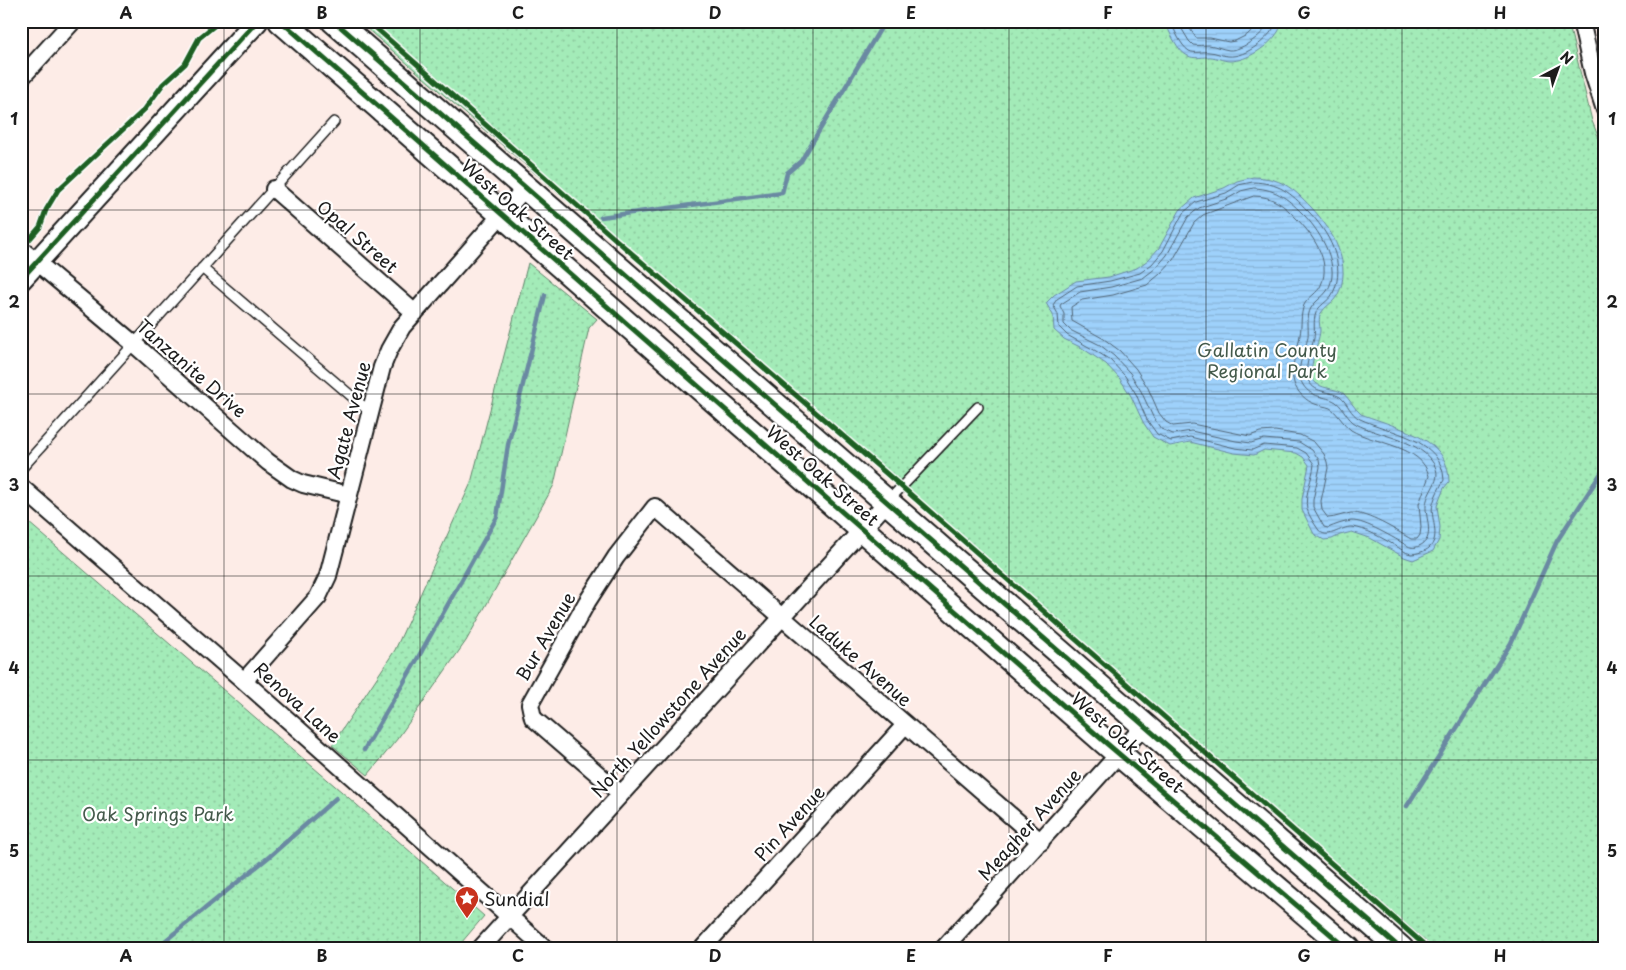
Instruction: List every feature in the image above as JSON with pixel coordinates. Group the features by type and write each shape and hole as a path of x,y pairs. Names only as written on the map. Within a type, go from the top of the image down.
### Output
{"main road":[{"name":"West Oak Street","path":"281,21 1119,754 1348,949"},
{"name":"West Oak Street","path":"334,21 1401,949"}],"street":[{"path":"21,78 73,21"},
{"path":"21,279 29,256 256,21"},
{"path":"1581,21 1593,73 1605,110"},
{"name":"Agate Avenue","path":"244,681 318,597 328,576 382,367 402,327 525,188"},
{"name":"Opal Street","path":"274,189 415,313"},
{"name":"Tanzanite Drive","path":"29,256 280,471 303,484 348,495"},
{"name":"Renova Lane","path":"21,487 244,681 546,949"},
{"name":"North Yellowstone Avenue","path":"480,949 887,502"},
{"name":"Laduke Avenue","path":"655,507 1041,842"},
{"name":"Bur Avenue","path":"621,794 532,718 530,704 577,619 606,572 655,507"},
{"name":"Pin Avenue","path":"702,949 905,724"},
{"name":"Meagher Avenue","path":"943,949 1144,726"}],"lane":[{"path":"21,469 334,122"},
{"path":"202,268 370,412"},
{"path":"887,502 978,407"}],"green space":[{"name":"Gallatin County Regional Park","path":"358,21 1568,21 1592,121 1605,153 1605,949 1435,949"},
{"path":"528,263 597,319 589,328 554,485 466,641 398,738 368,775 332,745 395,650 471,483"},
{"name":"Oak Springs Park","path":"21,516 484,916 456,949 21,949"}],"water":[{"path":"1164,21 1282,21 1274,37 1257,52 1250,56 1230,61 1213,57 1195,58 1184,54 1177,46"},
{"path":"1253,177 1279,182 1298,194 1326,226 1333,237 1342,260 1342,284 1337,296 1325,308 1319,319 1320,331 1311,370 1313,380 1324,387 1344,394 1361,414 1403,429 1424,439 1439,452 1445,462 1449,482 1444,488 1437,506 1440,527 1439,540 1433,551 1413,560 1370,538 1352,532 1324,540 1314,534 1302,510 1302,499 1309,465 1303,457 1296,453 1264,450 1254,455 1234,453 1190,442 1170,446 1153,437 1120,379 1106,364 1064,339 1054,330 1053,315 1046,303 1054,295 1076,281 1109,277 1137,268 1159,248 1180,210 1194,198 1224,188 1237,181"}],"waterway":[{"path":"601,217 782,193 787,173 801,161 885,21"},
{"path":"364,750 497,517 508,445 545,295"},
{"path":"1407,806 1511,643 1557,541 1605,467"},
{"path":"155,949 270,856 336,798"}],"cycle path":[{"path":"21,249 40,227 46,210 58,190 145,109 163,84 185,64 199,38 220,21"},
{"path":"21,279 257,21"},
{"path":"281,21 1105,742 1348,949"},
{"path":"334,21 1401,949"},
{"path":"368,21 1429,949"}],"place":[{"name":"Sundial","path":"467,919"}]}
